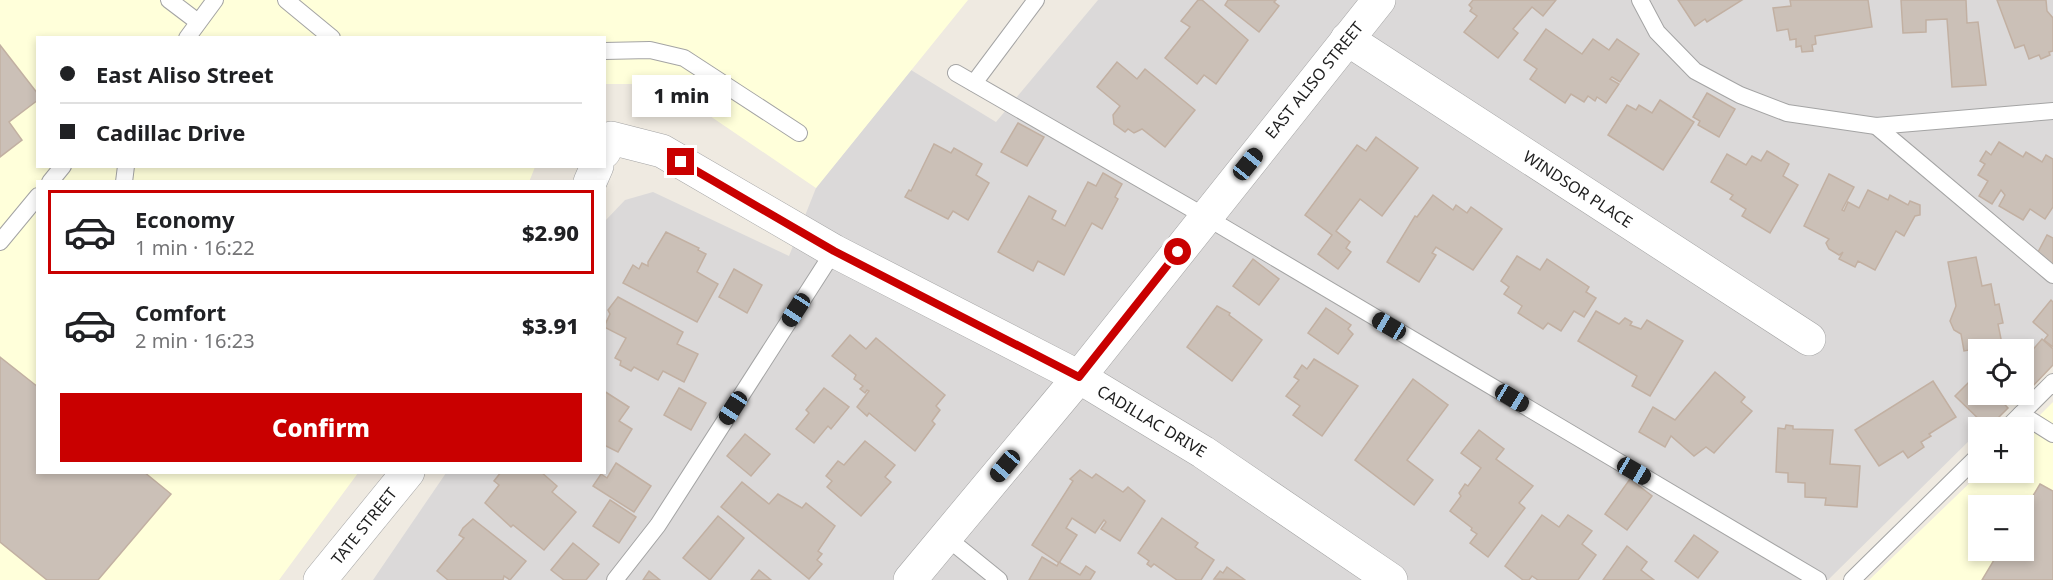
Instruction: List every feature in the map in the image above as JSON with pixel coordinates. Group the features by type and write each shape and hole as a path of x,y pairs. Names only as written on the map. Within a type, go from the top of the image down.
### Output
{"street":[{"name":"EAST ALISO STREET","path":"910,580 1079,377 1379,0"},
{"name":"WINDSOR PLACE","path":"1347,39 1809,339"},
{"name":"CADILLAC DRIVE","path":"606,152 662,151 834,251 1079,377 1203,452 1391,580"},
{"name":"TATE STREET","path":"320,580 406,474"}],"lane":[{"path":"169,0 198,22"},
{"path":"188,36 215,0"},
{"path":"286,0 330,36"},
{"path":"974,83 1036,0"},
{"path":"1640,0 1657,32 1695,71 1740,95 1787,113 1876,126 2053,111"},
{"path":"606,51 650,50 684,58 800,133"},
{"path":"956,73 1206,217 1818,580"},
{"path":"1876,126 2053,275"},
{"path":"52,180 61,168"},
{"path":"0,242 36,198"},
{"path":"615,580 658,525 834,251"},
{"path":"2018,417 2053,382"},
{"path":"2021,414 2053,434"},
{"path":"1852,580 1968,466"},
{"path":"946,537 999,580"}],"shaded area":[{"path":"0,0 968,0 816,188 663,84 606,84 606,36 36,36 36,168 535,168 530,180 36,180 36,474 357,474 279,580 0,580"},
{"path":"1098,0 2053,0 2053,358 2034,377 2034,339 1968,339 1968,405 2006,405 1993,417 1968,417 1968,442 1828,580 373,580 445,474 606,474 606,220 625,200 653,192 789,256 816,188 911,70 996,122"},
{"path":"2053,402 2053,580 1869,580 1970,483 2034,483 2034,421"}],"building":[{"path":"1198,0 1202,0 1248,40 1216,84 1204,75 1197,84 1165,58 1190,27 1181,21"},
{"path":"1228,0 1276,0 1274,2 1279,6 1259,32 1225,5"},
{"path":"1473,0 1556,0 1543,16 1532,7 1513,29 1518,33 1498,58 1464,32 1477,16 1470,11 1472,8 1469,5"},
{"path":"1678,0 1742,0 1707,22 1705,19 1695,26"},
{"path":"1790,0 1868,0 1872,27 1815,36 1816,44 1812,45 1813,51 1802,52 1801,46 1796,47 1796,39 1790,40 1788,29 1777,31 1773,8 1791,6"},
{"path":"1901,0 1966,0 1967,23 1978,22 1986,85 1952,87 1947,19 1926,20 1926,32 1903,33"},
{"path":"1997,0 2046,0 2047,11 2053,18 2053,51 2049,52 2050,55 2041,59 2039,55 2029,59 2024,45 2015,48"},
{"path":"1546,29 1582,54 1593,39 1609,50 1617,39 1639,54 1620,82 1612,77 1610,79 1619,84 1606,103 1597,97 1595,101 1588,96 1584,102 1571,94 1565,103 1530,79 1537,69 1524,60"},
{"path":"0,45 36,91 36,102 9,122 22,140 0,157"},
{"path":"1117,62 1137,79 1145,69 1195,110 1165,147 1142,129 1134,133 1128,129 1125,132 1114,124 1113,115 1120,106 1097,87"},
{"path":"1707,93 1735,109 1719,137 1698,125 1700,121 1693,117"},
{"path":"1660,100 1694,122 1663,170 1608,135 1627,105 1636,110 1639,105 1652,113"},
{"path":"1018,123 1044,137 1027,166 1001,152"},
{"path":"1376,137 1418,168 1382,216 1360,199 1336,231 1350,242 1346,248 1351,252 1338,269 1318,254 1332,235 1305,215 1357,145 1366,151"},
{"path":"1999,142 2023,157 2026,152 2042,162 2046,155 2053,159 2053,207 2045,219 2030,209 2023,220 1999,206 2005,195 2001,190 1992,204 1979,196 1988,181 1978,175 1985,164 1980,161 1986,151 1991,155"},
{"path":"934,144 951,153 954,148 982,164 976,175 989,183 968,220 953,211 948,219 905,197 909,190 911,191"},
{"path":"1767,151 1789,164 1783,176 1798,185 1770,233 1742,216 1746,209 1730,199 1733,195 1711,182 1727,154 1746,165 1752,156 1761,161"},
{"path":"1103,173 1122,184 1115,197 1118,199 1102,229 1092,223 1064,275 1038,261 1033,271 998,252 1029,196 1056,211 1052,219 1065,226 1088,182 1096,186"},
{"path":"1829,174 1854,187 1842,210 1844,211 1848,202 1859,208 1868,190 1888,200 1890,195 1908,205 1910,201 1920,205 1920,215 1915,216 1904,236 1896,231 1875,270 1858,261 1855,267 1839,259 1843,252 1839,255 1829,249 1826,243 1829,239 1804,226"},
{"path":"1433,195 1453,210 1456,205 1467,213 1471,207 1502,229 1473,270 1436,247 1432,253 1436,255 1419,282 1387,262 1415,216 1417,217"},
{"path":"666,232 699,248 698,250 706,254 697,272 718,284 697,322 623,283 633,265 639,269 642,263 648,266 648,262"},
{"path":"2047,235 2053,238 2053,268 2037,254"},
{"path":"1517,256 1540,270 1547,259 1589,287 1586,292 1596,298 1584,317 1574,311 1561,331 1548,323 1543,329 1518,313 1522,306 1504,294 1509,287 1501,281"},
{"path":"1976,257 1982,286 1991,284 1995,305 1999,304 2003,323 1998,324 2001,339 1968,339 1968,350 1964,351 1961,334 1954,330 1950,321 1956,306 1948,262"},
{"path":"1253,259 1279,279 1259,305 1233,286"},
{"path":"734,269 762,285 747,313 719,297"},
{"path":"618,297 683,332 677,344 698,354 684,382 663,371 658,380 634,367 631,371 620,365 621,361 615,358 626,338 606,328 610,314 608,310"},
{"path":"2051,300 2053,302 2053,347 2044,340 2048,335 2033,322"},
{"path":"1217,306 1230,313 1229,315 1262,340 1232,381 1187,347"},
{"path":"1326,308 1351,325 1348,329 1353,334 1338,354 1308,333"},
{"path":"1596,311 1619,324 1625,318 1632,322 1630,325 1641,329 1647,320 1683,341 1650,396 1632,386 1637,376 1578,341"},
{"path":"850,335 866,349 876,338 945,395 936,406 940,410 932,421 935,424 915,451 869,413 867,416 857,407 869,391 865,393 860,389 863,386 854,379 856,375 832,356"},
{"path":"2042,339 2053,349 2053,365 2034,385 2034,348"},
{"path":"0,357 36,385 36,474 146,474 171,494 98,580 47,580 0,542"},
{"path":"1314,359 1358,386 1322,436 1293,415 1300,406 1286,396 1299,380 1294,377 1302,365 1307,369"},
{"path":"1715,372 1745,397 1741,402 1752,411 1714,453 1706,447 1694,456 1671,436 1665,447 1639,432 1653,407 1675,420"},
{"path":"1413,379 1448,405 1407,460 1433,480 1414,505 1355,460"},
{"path":"1933,381 1956,417 1929,434 1931,436 1921,442 1924,447 1908,458 1903,451 1879,466 1855,430"},
{"path":"1968,383 1968,405 2005,405 2008,408 1999,417 1977,417 1955,396"},
{"path":"679,388 706,403 691,430 664,415"},
{"path":"824,388 849,407 831,429 828,426 814,443 796,429 809,413 806,410"},
{"path":"606,392 629,407 619,421 632,429 618,452 606,446"},
{"path":"1786,425 1793,426 1793,429 1833,430 1830,464 1860,466 1857,507 1825,505 1826,498 1805,497 1805,483 1788,482 1788,473 1776,472 1778,428 1785,429"},
{"path":"1479,430 1504,449 1496,459 1533,486 1519,503 1525,508 1488,557 1470,543 1477,534 1450,511 1461,496 1459,493 1465,484 1468,486 1481,468 1461,453"},
{"path":"745,434 770,454 751,476 727,456"},
{"path":"865,441 895,465 885,477 891,482 861,516 827,487 832,481 826,476 838,461 844,465"},
{"path":"616,463 651,486 634,512 593,486 601,474 607,478"},
{"path":"1080,470 1092,478 1096,474 1123,492 1128,487 1145,501 1120,541 1101,529 1106,522 1104,520 1095,533 1072,518 1066,528 1077,535 1059,563 1032,545 1073,481 1070,479"},
{"path":"499,474 543,474 557,486 552,492 576,512 544,550 513,525 511,527 485,503 499,485 494,481"},
{"path":"1630,479 1652,496 1627,530 1605,514"},
{"path":"742,482 769,504 778,494 802,508 806,503 835,526 818,551 822,554 817,560 822,564 809,579 721,507"},
{"path":"2040,484 2053,491 2053,580 1982,580 1993,561 2034,561 2033,495"},
{"path":"610,500 636,517 619,543 593,526"},
{"path":"1542,515 1559,527 1568,515 1592,531 1582,544 1596,555 1578,580 1538,580 1532,576 1529,580 1523,580 1505,566"},
{"path":"718,516 744,538 710,580 683,558"},
{"path":"1162,518 1198,543 1195,547 1214,560 1201,580 1177,580 1154,564 1151,567 1147,564 1149,561 1138,553"},
{"path":"473,519 526,561 510,580 504,576 503,580 448,580 437,571 464,538 459,535"},
{"path":"1694,535 1718,552 1698,578 1675,561"},
{"path":"573,543 599,564 586,580 564,580 551,570"},
{"path":"1627,546 1647,562 1641,570 1654,580 1603,580"},
{"path":"1042,557 1057,566 1059,562 1080,575 1086,566 1095,572 1090,580 1029,580"},
{"path":"1227,567 1245,580 1214,579 1220,571 1223,573"},
{"path":"759,570 771,580 751,580"},
{"path":"649,571 660,580 643,580"}],"route":[{"path":"681,162 834,251 1079,377 1178,252"}]}
